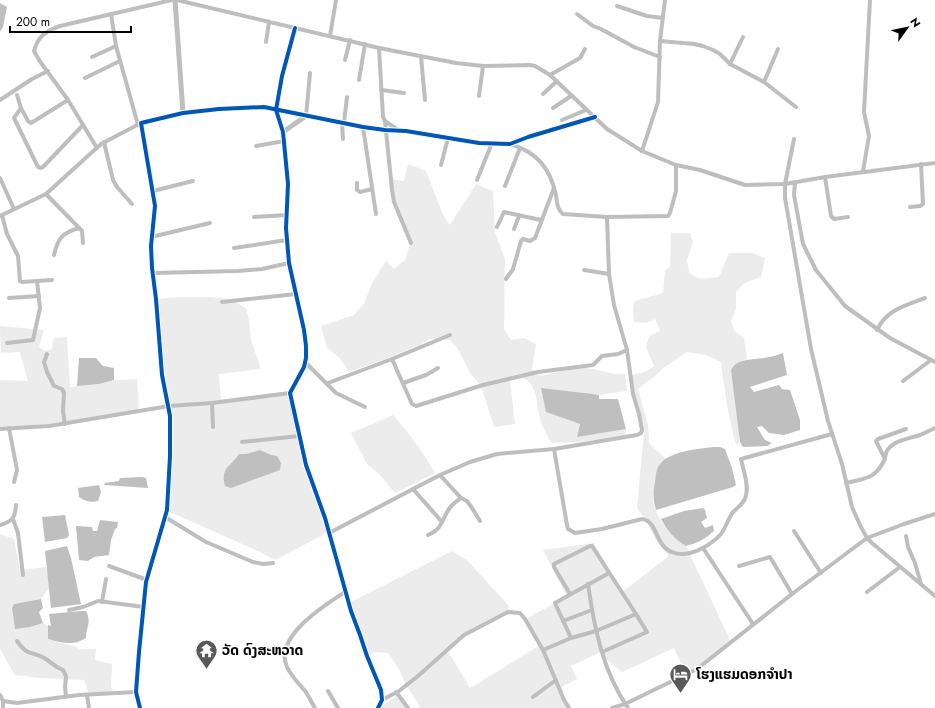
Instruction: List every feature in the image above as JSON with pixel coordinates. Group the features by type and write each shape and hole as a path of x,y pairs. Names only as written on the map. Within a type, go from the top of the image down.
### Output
{"street":[{"path":"174,0 183,113"},
{"path":"97,148 68,100 39,60 34,50 36,42 41,36 53,28 174,0 379,48 456,63 483,66 530,64 550,75 607,129 642,151 676,165 700,170 745,185 784,184 935,162"},
{"path":"330,36 336,0"},
{"path":"642,151 658,102 660,41 665,0"},
{"path":"863,172 868,136 864,112 870,0"},
{"path":"617,6 647,16 663,18"},
{"path":"111,14 116,46 140,124 153,191 155,206 152,237 153,273 162,375 169,406 170,456 167,510 147,580 138,652 136,692 140,708"},
{"path":"577,14 593,26 634,47 660,57"},
{"path":"266,42 269,22"},
{"path":"294,28 282,76 276,110 283,132 288,184 287,240 289,263 304,330 306,363 290,393 306,465 329,532 351,611 381,690 382,700 378,708"},
{"path":"730,64 743,37"},
{"path":"346,60 350,40"},
{"path":"660,41 703,46 720,54 730,64 764,82 796,107"},
{"path":"359,80 364,44"},
{"path":"92,57 116,46"},
{"path":"379,48 382,117 385,121 398,130"},
{"path":"550,75 580,58 585,49"},
{"path":"764,82 778,49"},
{"path":"421,56 426,100"},
{"path":"85,78 120,61"},
{"path":"479,96 483,66"},
{"path":"0,100 32,79 48,71"},
{"path":"283,132 306,116 310,73"},
{"path":"542,94 557,81"},
{"path":"380,90 404,93"},
{"path":"16,95 21,108 28,121 31,123 68,100"},
{"path":"553,108 572,96"},
{"path":"343,139 343,122 346,97"},
{"path":"52,280 37,282 20,281 19,262 16,252 5,230 1,215 46,194 104,142 140,124 183,113 219,109 264,107 363,127 398,130 492,144 510,144 528,137 595,117"},
{"path":"21,108 14,118 40,168 43,167 83,125"},
{"path":"562,120 586,110"},
{"path":"385,121 394,202 411,243"},
{"path":"363,127 376,214"},
{"path":"441,165 448,138"},
{"path":"794,139 784,184 785,198 811,350 852,507 867,538 935,596"},
{"path":"104,142 113,180 117,187 132,204"},
{"path":"256,146 284,142"},
{"path":"477,180 492,144"},
{"path":"510,144 540,160 551,178 559,209 563,214 607,217 669,215 676,191 676,165"},
{"path":"505,186 520,148"},
{"path":"910,207 920,206 923,204 921,164"},
{"path":"825,177 831,216 834,220 848,218"},
{"path":"0,178 14,209"},
{"path":"153,191 193,181"},
{"path":"795,182 794,195 803,244 816,270 845,306 877,330 933,361 903,381"},
{"path":"357,183 357,190 360,192 372,189"},
{"path":"506,279 513,269 523,239 533,240 554,188"},
{"path":"46,194 79,228 82,232 83,243"},
{"path":"497,226 504,212 541,220"},
{"path":"254,217 287,215"},
{"path":"514,229 519,216"},
{"path":"329,532 353,521 413,488 470,462 497,454 554,449 641,433 640,414 633,394 626,350 614,305 609,274 607,217"},
{"path":"152,237 210,222"},
{"path":"54,255 57,244 66,233 79,228"},
{"path":"234,248 287,240"},
{"path":"153,273 238,271 262,269 289,263"},
{"path":"584,270 609,274"},
{"path":"7,343 33,340 40,308 37,282"},
{"path":"222,302 296,294"},
{"path":"9,298 39,296"},
{"path":"877,330 884,318 892,311 925,298"},
{"path":"328,383 450,335"},
{"path":"392,359 412,404 416,406 483,385 538,372 593,365 602,356 618,354 626,350"},
{"path":"47,354 44,362 45,368 54,386 62,389 64,392 65,424"},
{"path":"306,363 328,383 336,393 364,407"},
{"path":"403,383 426,375 438,368"},
{"path":"0,429 49,426 169,406 212,403 290,393"},
{"path":"212,403 213,426"},
{"path":"9,428 17,470 14,482"},
{"path":"846,483 874,475 880,469 887,450 899,441 935,428"},
{"path":"885,458 876,441 906,429"},
{"path":"554,449 567,525 571,532 575,533 602,529 642,519 650,522 661,544 672,552 684,555 703,548 715,540 722,532 734,512 741,505 746,496 747,490 741,459 832,434"},
{"path":"242,442 299,436"},
{"path":"440,475 461,498 467,501 480,521"},
{"path":"413,488 442,522"},
{"path":"428,535 439,529 451,506 461,498"},
{"path":"16,505 13,519 18,533 23,575"},
{"path":"612,708 626,706 697,669 753,624 867,538 935,514"},
{"path":"165,517 206,542 253,562 263,564 273,563"},
{"path":"0,525 13,519"},
{"path":"794,531 820,573"},
{"path":"906,536 908,547 915,563 921,584"},
{"path":"570,594 554,567 554,564 592,546 647,632 602,652"},
{"path":"703,548 753,624"},
{"path":"739,566 768,556 770,557 792,594"},
{"path":"109,566 147,580"},
{"path":"867,592 900,567"},
{"path":"571,638 555,603 609,573"},
{"path":"102,602 106,579"},
{"path":"588,584 596,631 602,652 616,688 626,706"},
{"path":"315,708 307,694 286,666 285,649 294,632 308,618 346,592"},
{"path":"69,610 83,607 98,601 144,606"},
{"path":"563,621 592,610"},
{"path":"382,700 418,676 464,635 508,612 520,613 525,619 543,650 564,700 569,708"},
{"path":"543,650 571,638 596,631 636,614"},
{"path":"17,640 23,650 47,660 55,667 63,670 66,676 66,696"},
{"path":"534,696 556,680"},
{"path":"328,691 338,708"},
{"path":"3,702 17,703 66,696 136,692"},
{"path":"396,692 408,708"},
{"path":"0,695 3,702 3,708"},
{"path":"87,695 89,708"}],"shaded area":[{"path":"0,3 7,7 3,27 0,32"},
{"path":"408,164 426,171 443,215 450,225 476,184 493,191 495,232 505,259 504,329 511,340 524,338 536,344 532,369 540,376 578,368 594,369 614,374 625,374 627,391 599,395 541,388 546,412 580,424 577,437 626,429 625,437 551,443 541,422 536,396 532,386 522,377 510,381 515,424 494,427 481,386 470,373 458,349 450,340 429,339 422,344 349,372 340,358 327,348 321,326 354,315 365,302 371,285 386,261 394,269 405,260 410,244 396,208 390,179 404,181"},
{"path":"671,233 690,233 693,242 687,260 689,273 700,279 719,277 729,253 752,253 765,258 761,277 744,283 736,292 736,309 731,321 735,332 744,337 747,359 733,366 731,370 739,421 738,445 735,443 727,406 721,362 706,355 687,352 663,368 638,389 648,425 649,443 666,459 660,463 653,497 654,506 660,520 670,533 686,546 730,640 697,668 684,670 674,648 622,672 606,659 601,652 571,666 577,679 559,688 569,708 418,708 420,706 405,684 400,671 388,653 375,652 367,656 349,603 452,551 467,560 509,606 508,613 464,636 448,651 470,688 540,645 525,619 567,597 543,550 594,543 622,592 669,556 657,542 645,519 637,508 644,432 633,389 632,375 645,372 654,366 646,347 649,336 660,331 655,319 647,323 634,322 633,308 635,301 663,293 665,271 670,266"},
{"path":"210,297 229,299 246,308 251,340 261,369 219,374 221,400 291,393 307,465 328,530 321,536 275,560 168,511 170,406 156,299"},
{"path":"0,326 44,330 39,347 45,351 52,349 54,338 67,337 70,387 99,384 114,380 137,379 139,410 48,424 0,429 0,380 28,381 20,352 1,353"},
{"path":"783,353 787,375 750,387 754,392 779,385 782,389 790,390 800,420 800,430 784,435 769,433 762,426 757,427 765,440 772,443 767,446 743,447 740,442 731,370 741,361 769,357"},
{"path":"79,358 96,358 103,366 114,368 114,380 99,384 77,386"},
{"path":"541,388 599,395 599,399 618,399 626,429 577,437 580,424 546,412"},
{"path":"393,415 416,443 435,473 395,493 379,474 367,464 351,433"},
{"path":"713,447 725,449 736,485 656,510 654,489 657,470 660,464 670,456 677,453"},
{"path":"260,450 277,456 281,463 280,470 231,488 225,486 225,471 239,454 246,454"},
{"path":"120,478 146,478 148,488 104,485 105,483 119,481"},
{"path":"99,485 101,492 98,501 93,502 83,500 79,497 78,488"},
{"path":"703,508 707,518 701,522 705,528 713,525 714,531 694,544 686,546 678,540 671,534 661,519 684,511"},
{"path":"65,515 69,535 67,538 45,542 42,517"},
{"path":"100,520 118,522 117,528 115,529 111,540 109,555 94,557 88,561 79,560 76,526 92,527 93,531 97,531"},
{"path":"0,534 14,539 20,570 46,567 50,587 41,599 14,604 12,608 15,629 43,623 48,625 48,639 80,649 96,649 95,660 112,664 111,686 113,692 89,694 84,680 15,675 0,649"},
{"path":"67,546 81,604 51,608 45,551"},
{"path":"41,599 43,608 39,612 43,623 15,629 12,608 14,604"},
{"path":"86,611 89,619 86,638 72,643 63,643 48,639 48,625 51,626 49,614"},
{"path":"396,696 406,708 379,708"}],"cycle path":[{"path":"295,28 282,76 276,110 283,132 288,184 286,228 289,263 304,330 306,346 304,367 290,393 306,465 325,518 351,611 381,690 382,700 378,708"},
{"path":"140,708 136,692 146,582 167,510 170,456 170,416 162,375 152,268 151,246 155,206 141,123 183,113 219,109 264,107 363,127 406,131 479,143 510,144 528,137 595,117"}],"place":[{"name":"ວັດ ດົງສະຫວາດ","path":"207,670"},
{"name":"ໂຮງແຮມດອກຈຳປາ","path":"681,694"}]}
